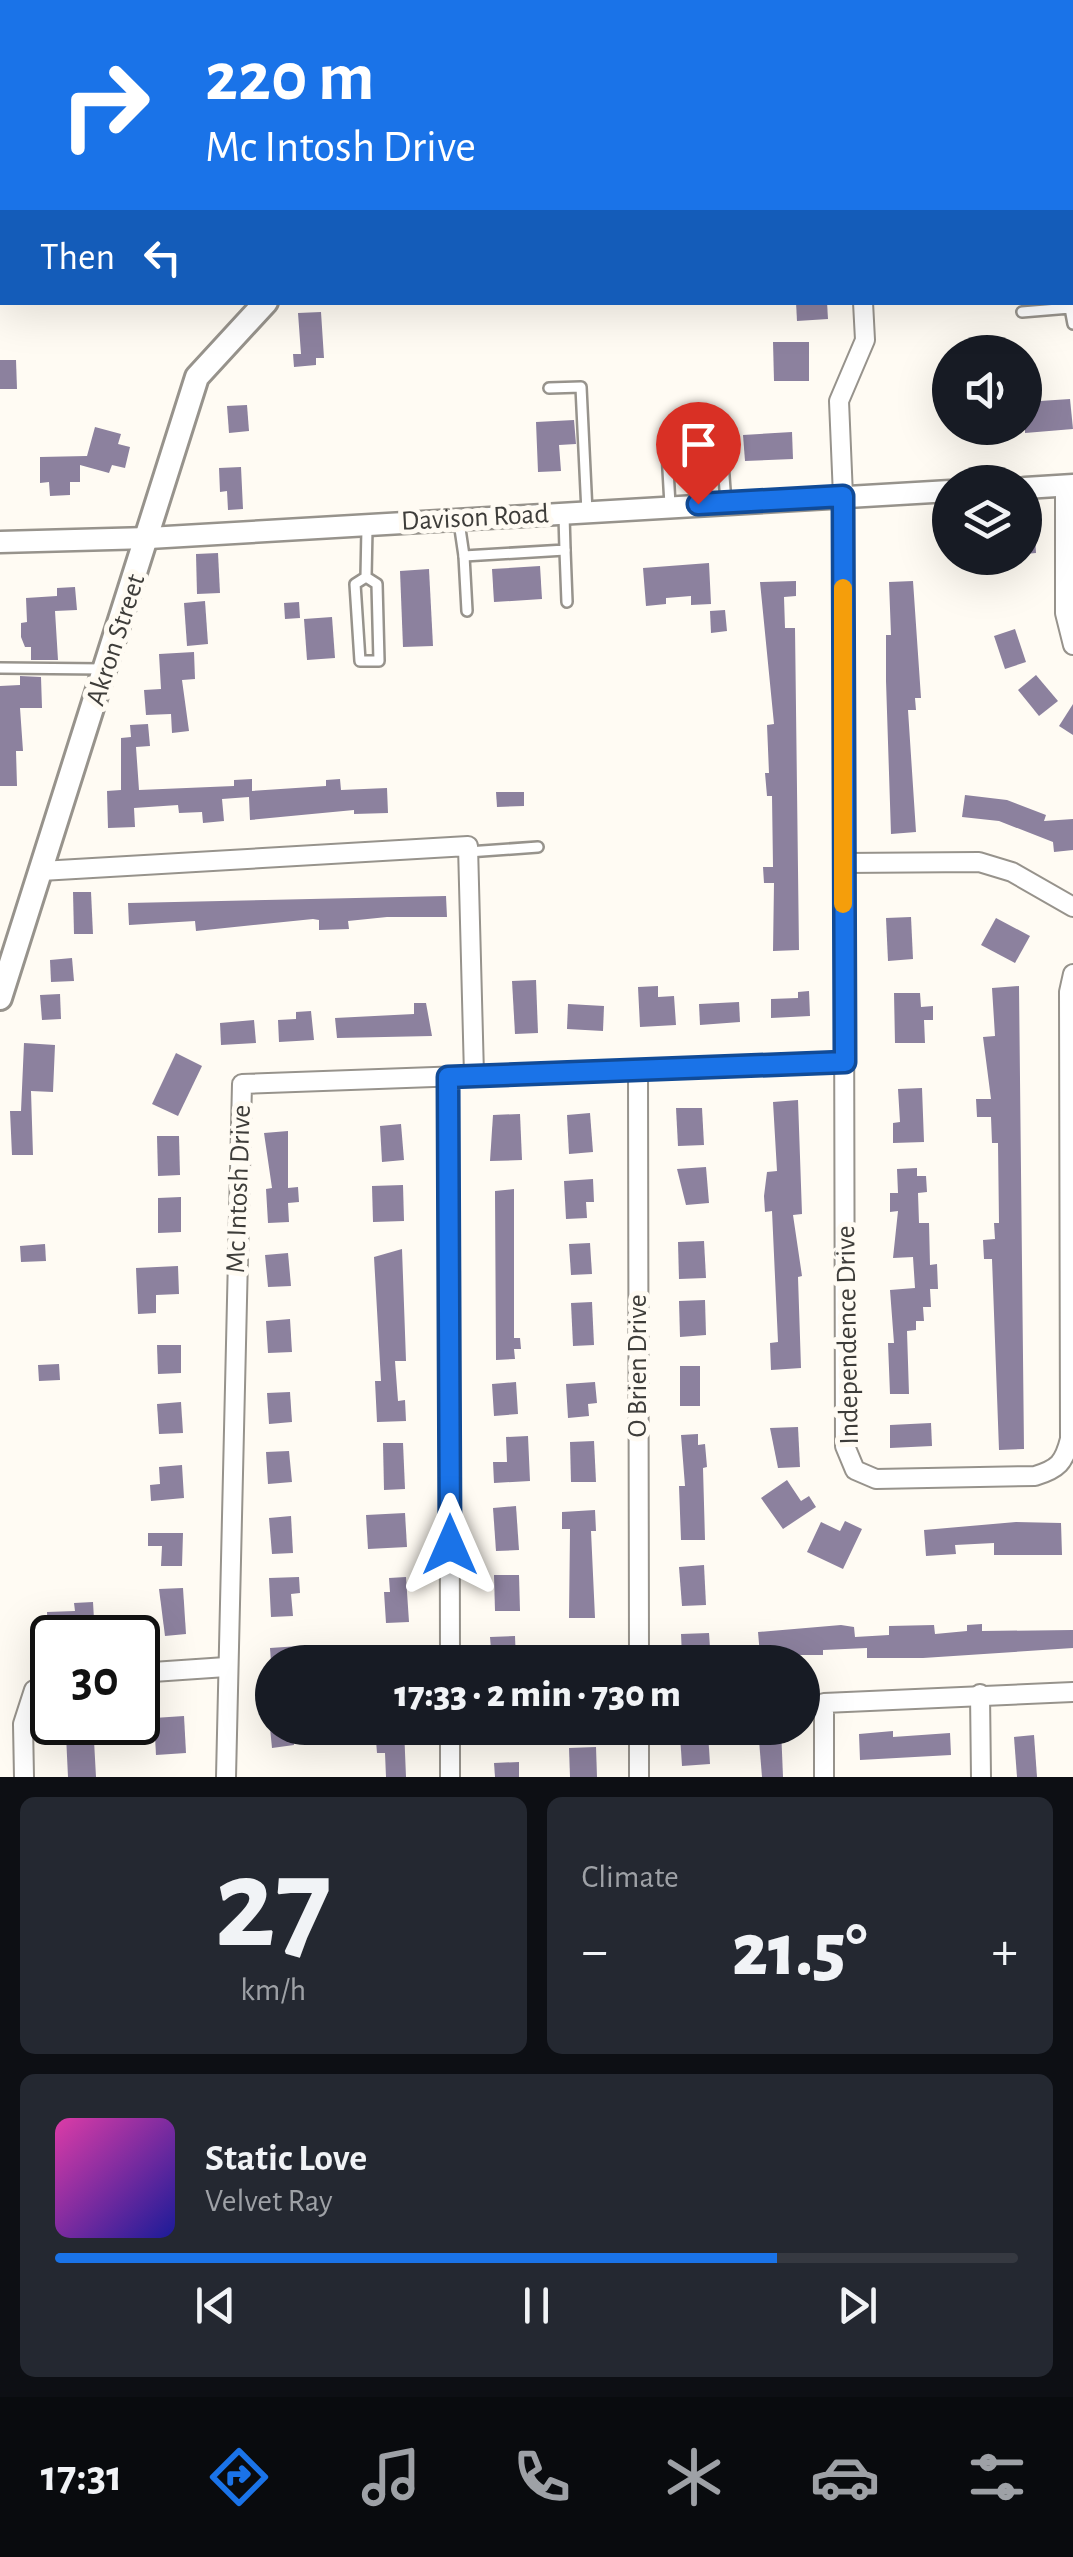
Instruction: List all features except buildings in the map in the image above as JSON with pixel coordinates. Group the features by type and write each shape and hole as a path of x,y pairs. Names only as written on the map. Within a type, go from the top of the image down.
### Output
{"main road":[{"name":"Akron Street","path":"0,998 197,377 263,305"}],"street":[{"name":"Independence Drive","path":"863,305 865,340 838,401 843,496 845,1446 855,1470 876,1479 1035,1476 1056,1470 1065,1458 1070,1439 1069,992 1073,974"},
{"path":"1042,487 1069,486 1065,613 1073,645"},
{"name":"Davison Road","path":"0,542 149,538 932,492"},
{"path":"41,871 468,849 474,1075"},
{"path":"843,863 979,862 1012,872 1073,907"},
{"name":"Mc Intosh Drive","path":"226,1777 242,1084 845,1062"},
{"name":"O Brien Drive","path":"638,1070 639,1645"},
{"path":"448,1077 450,1645"},
{"path":"160,1672 226,1667"},
{"path":"824,1777 824,1703 1073,1692"},
{"path":"980,1694 980,1777"},
{"path":"24,1777 23,1724 30,1702"},
{"path":"450,1745 450,1777"},
{"path":"639,1745 639,1777"}],"lane":[{"path":"1022,312 1070,308 1073,324"},
{"path":"548,388 581,387 587,512"},
{"path":"670,506 666,434 679,426 707,425 718,430 726,503"},
{"path":"564,513 567,602"},
{"path":"459,519 467,611"},
{"path":"366,576 367,525"},
{"path":"464,556 565,550"},
{"path":"366,576 376,584 380,648 378,660 360,661 355,584 366,576"},
{"path":"0,668 107,669"},
{"path":"468,849 538,847"}],"slow traffic":[{"path":"843,588 843,904"}],"route":[{"path":"450,1545 448,1077 845,1062 843,496 698,504"}]}
